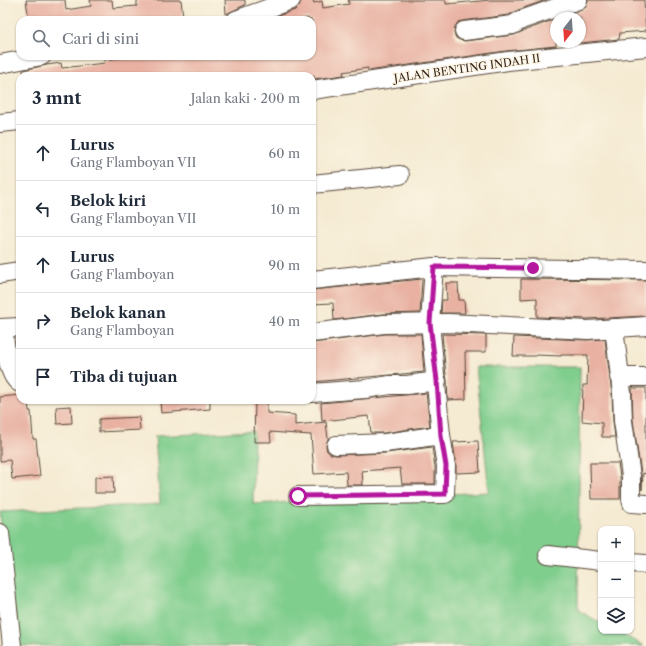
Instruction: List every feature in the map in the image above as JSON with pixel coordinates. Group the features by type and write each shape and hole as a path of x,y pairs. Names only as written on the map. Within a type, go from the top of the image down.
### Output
{"street":[{"path":"247,16 291,0"},
{"path":"464,31 513,25 536,7 578,0"},
{"name":"JALAN BENTING INDAH II","path":"316,89 508,61 646,47"},
{"path":"0,64 21,60"},
{"path":"0,123 16,121"},
{"path":"316,184 400,174"},
{"path":"316,280 434,267 646,270"},
{"path":"298,496 445,494 446,466 441,436 437,381 430,323 434,267"},
{"path":"0,274 16,272"},
{"path":"316,332 384,324 430,323 588,330 646,326"},
{"path":"8,328 11,372 16,380"},
{"path":"614,328 622,393 623,421 631,476 631,499 632,503 646,504"},
{"path":"619,377 646,377"},
{"path":"316,394 437,381"},
{"path":"336,445 385,444 441,436"},
{"path":"0,533 12,646"},
{"path":"548,555 598,561"},
{"path":"634,563 646,564"}],"green space":[{"path":"476,367 580,367 578,610 598,621 598,634 622,634 644,646 13,646 0,512 160,504 155,436 254,431 253,504 489,492"}],"building":[{"path":"26,0 65,0 66,10 91,6 90,0 112,0 113,8 137,6 137,0 181,0 183,16 28,16"},
{"path":"225,0 245,0 245,5 226,14"},
{"path":"301,0 313,0 314,3 322,1 323,8 349,4 348,0 446,0 446,4 491,0 546,0 518,10 509,15 458,22 454,33 456,38 465,41 514,35 550,21 550,47 506,51 368,71 368,68 343,72 344,75 316,79 316,72 23,72 23,70 47,65 61,63 62,68 105,63 104,60 316,60 316,16 278,16 295,10 299,6"},
{"path":"588,0 644,0 646,31 620,33 619,39 586,42 586,12 576,12 586,7"},
{"path":"422,279 420,313 383,314 334,320 333,303 316,304 316,290"},
{"path":"521,279 646,280 646,316 588,319 537,317 537,298 521,299"},
{"path":"446,283 458,283 459,300 464,300 465,313 441,313 442,300 447,300"},
{"path":"385,334 421,334 424,372 316,382 316,343"},
{"path":"442,334 486,335 486,352 465,352 466,399 448,400"},
{"path":"514,337 587,340 605,339 612,394 615,437 602,437 602,423 582,421 583,385 587,385 588,355 513,356"},
{"path":"632,388 646,388 646,474 643,473 642,490 633,420"},
{"path":"426,393 430,426 384,433 371,433 369,416 322,421 321,403"},
{"path":"16,395 16,404 28,404 29,411 31,411 33,439 36,439 40,476 12,479 10,460 0,461 0,397"},
{"path":"160,404 210,404 210,409 161,413"},
{"path":"255,404 267,404 267,413 295,415 295,425 326,422 328,439 326,446 327,451 331,454 386,453 432,447 435,467 435,484 402,484 400,468 362,471 363,485 347,485 346,472 314,474 311,435 270,432 271,442 254,442"},
{"path":"71,406 72,423 57,424 56,407"},
{"path":"139,417 140,430 99,432 99,419"},
{"path":"478,441 480,472 456,473 453,442"},
{"path":"590,463 618,463 620,477 620,499 591,499"},
{"path":"113,476 114,493 95,493 95,477"}],"route":[{"path":"298,496 445,494 446,466 441,436 437,381 430,323 434,267 533,268"}]}
